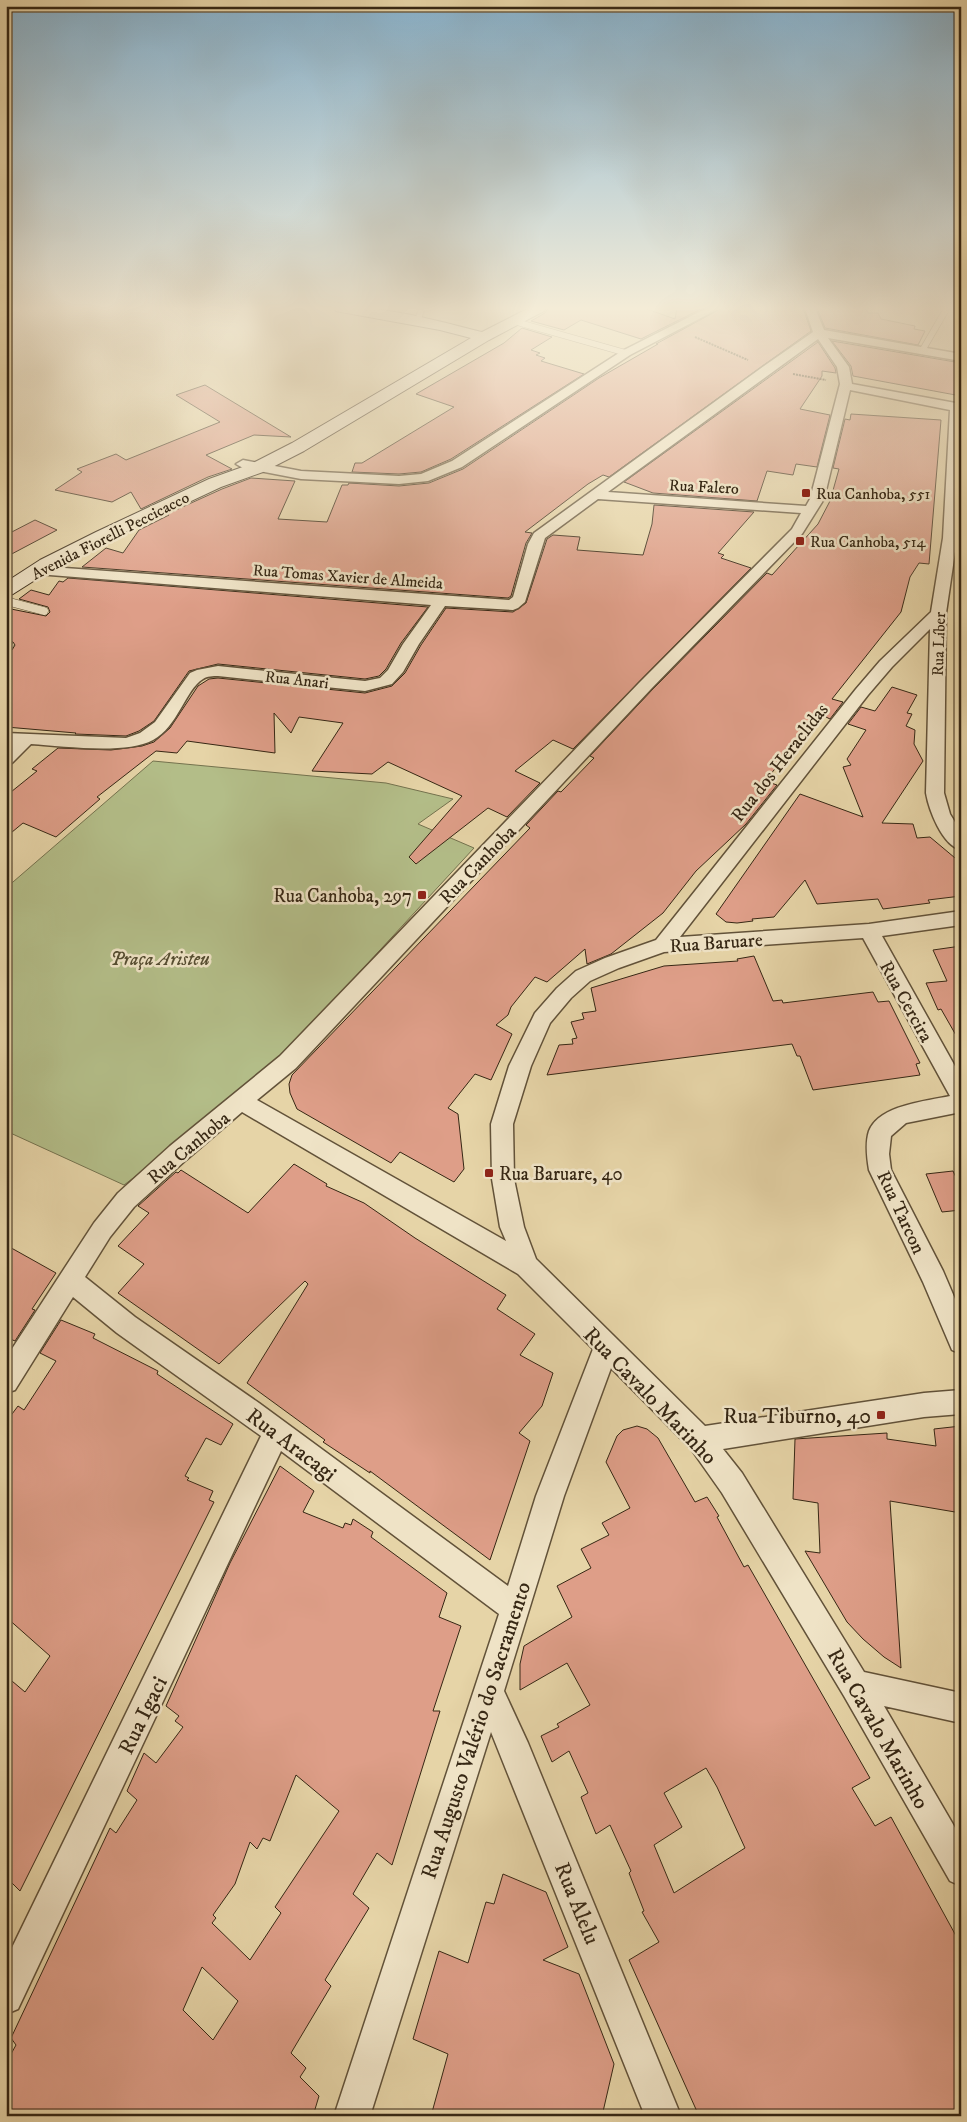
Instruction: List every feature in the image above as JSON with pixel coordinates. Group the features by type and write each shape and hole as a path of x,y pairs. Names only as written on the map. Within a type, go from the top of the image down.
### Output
{"main road":[{"name":"Avenida Fiorelli Peccicacco","path":"250,466 345,407"},
{"name":"Avenida Fiorelli Peccicacco","path":"6,590 68,553 250,466 298,447 366,407"}],"street":[{"path":"250,466 301,475 399,480 423,478 438,474 457,464 544,407"},
{"path":"594,496 715,407"},
{"name":"Rua Canhoba","path":"6,1381 102,1230 126,1200 178,1153 288,1062 645,686 786,542 811,510 822,481 841,407"},
{"name":"Rua Líber","path":"958,408 950,538 938,613 935,793 941,817 952,835 961,844"},
{"name":"Rua Falero","path":"594,496 811,510"},
{"name":"Rua Tomas Xavier de Almeida","path":"37,570 507,606 518,602 520,599 535,544 539,536 594,496"},
{"name":"Rua Anari","path":"26,740 126,743 141,741 155,732 192,680 199,675 218,671 366,686 386,681 395,672 411,644 441,601"},
{"name":"Rua dos Heraclidas","path":"663,945 862,692 886,664 938,613"},
{"path":"6,738 26,740"},
{"path":"6,758 26,740"},
{"name":"Rua Baruare","path":"527,1266 512,1227 503,1179 502,1124 520,1066 542,1019 564,993 583,976 612,963 663,945 869,931 961,918"},
{"name":"Rua Cercira","path":"869,931 961,1097"},
{"name":"Rua Cavalo Marinho","path":"241,1101 527,1266 606,1348 700,1440 732,1482 855,1685 961,1870"},
{"name":"Rua Tarcon","path":"961,1103 900,1115 880,1132 878,1154 880,1170 934,1279 961,1342"},
{"name":"Rua Aracagi","path":"70,1280 126,1325 277,1432 514,1608"},
{"name":"Rua Augusto Valério do Sacramento","path":"352,2116 489,1692 550,1496 606,1348"},
{"path":"700,1440 924,1405 961,1402"},
{"name":"Rua Igaci","path":"6,1997 277,1432"},
{"path":"855,1685 961,1708"},
{"name":"Rua Alelu","path":"489,1692 528,1781 663,2116"}],"lane":[{"path":"6,602 44,611"}],"green space":[{"name":"Praça Aristeu","path":"153,761 386,783 453,799 418,824 474,848 322,1013 238,1098 124,1185 6,1131 6,888"}],"building":[{"path":"196,407 241,407 291,437 254,435 206,455 232,469 208,477 141,509 131,492 112,502 55,490 82,472 77,469 116,454 126,460 220,422"},
{"path":"454,407 532,407 451,459 421,472 399,474 352,472 355,463 362,463"},
{"path":"556,407 706,407 609,477 603,475 588,484 525,532 532,533 526,543 511,596 508,598 82,567 106,548 123,553 139,530 169,515 167,514 251,478 295,481 278,519 327,522 342,485 348,485 349,483 399,486 429,483 463,469"},
{"path":"728,407 801,407 800,409 830,415 817,467 796,464 793,475 767,471 757,501 653,493 624,482"},
{"path":"851,414 941,420 929,564 919,563 910,577 901,612 832,699 843,702 830,719 820,714 765,781 777,785 746,824 696,871 663,913 611,954 587,964 585,949 547,982 535,977 511,1007 508,1015 496,1025 512,1034 491,1080 475,1074 448,1108 458,1114 464,1169 454,1182 400,1152 391,1163 297,1109 290,1093 289,1084 292,1075 530,828 526,825 558,791 561,792 594,758 590,756 652,690 767,573 772,575 818,524 830,501 839,469 833,468 845,419 850,420"},
{"path":"654,505 754,512 718,553 724,555 721,558 751,568 573,749 553,740 515,771 540,783 507,817 488,808 416,864 409,857 462,796 388,762 372,774 312,771 343,723 299,717 291,733 274,713 275,753 187,741 177,753 156,751 97,797 100,799 56,837 23,823 6,837 6,796 37,771 32,769 58,748 111,750 142,746 154,742 170,728 198,686 209,679 218,678 365,693 392,686 405,673 446,608 513,612 526,603 547,539 553,535 580,537 577,550 643,555 652,524"},
{"path":"35,520 57,530 6,557 6,535"},
{"path":"68,578 428,607 401,643 386,669 379,676 365,679 218,664 189,671 154,721 139,731 126,736 75,734 6,727 6,651 12,650 15,645 13,642 6,640 6,608 46,616 50,612 48,607 19,599 31,590 49,595 59,581 63,582"},
{"path":"892,687 917,695 907,713 912,714 906,726 915,730 914,744 923,761 882,823 913,824 917,838 930,837 961,863 961,896 928,900 930,903 883,909 878,899 817,904 805,880 774,917 752,919 753,921 737,923 726,922 716,914 800,794 863,817 843,767 851,765 847,759 866,730 848,724 861,707 875,711"},
{"path":"961,946 961,1044 941,1009 938,1010 926,983 947,981 933,950"},
{"path":"754,956 773,1001 782,1000 783,1003 873,992 878,1002 889,1001 920,1063 916,1064 920,1075 813,1090 800,1056 797,1056 792,1044 547,1075 559,1045 573,1044 572,1039 577,1038 571,1022 584,1019 582,1013 596,1011 591,988 664,966 738,961 737,959"},
{"path":"294,1164 327,1184 326,1186 364,1203 415,1238 506,1295 497,1309 535,1334 520,1355 553,1373 542,1406 519,1433 530,1441 490,1560 370,1471 370,1473 323,1442 325,1440 247,1383 308,1284 305,1281 219,1364 118,1293 144,1264 118,1246 149,1213 138,1206 176,1172 178,1173 181,1170 248,1213"},
{"path":"953,1171 961,1188 961,1210 942,1212 926,1174"},
{"path":"6,1245 56,1273 32,1309 35,1310 15,1341 6,1337"},
{"path":"61,1320 95,1334 93,1338 158,1371 157,1374 233,1424 221,1445 206,1438 185,1476 189,1478 187,1480 213,1491 209,1500 214,1502 20,1891 6,1877 6,1676 25,1692 50,1656 6,1617 6,1422 18,1406 24,1410 56,1361 40,1353"},
{"path":"637,1426 647,1429 658,1438 695,1502 707,1497 719,1516 717,1517 744,1567 748,1565 870,1778 852,1788 875,1826 891,1817 961,1945 961,2116 699,2116 629,1960 659,1942 642,1912 644,1911 629,1873 631,1871 610,1825 596,1834 581,1797 588,1793 569,1751 552,1762 541,1736 559,1727 557,1724 590,1705 567,1663 520,1690 520,1664 524,1646 572,1617 557,1586 591,1568 581,1549 609,1535 602,1523 630,1508 606,1462 617,1436 623,1430","holes":["706,1768 717,1787 745,1848 674,1893 654,1845 682,1827 664,1793"]},
{"path":"961,1426 961,1513 890,1501 901,1668 884,1657 847,1622 805,1551 820,1553 818,1503 793,1499 795,1439 887,1433 887,1439 936,1446 934,1429"},
{"path":"280,1466 314,1491 303,1512 343,1528 345,1523 351,1525 353,1519 373,1532 371,1537 447,1593 439,1617 461,1626 433,1711 440,1711 392,1865 377,1853 353,1894 369,1908 325,1980 331,1986 291,2053 306,2068 300,2077 319,2096 313,2116 6,2116 6,2063 16,2045 11,2038 110,1828 116,1833 137,1800 127,1791 144,1753 156,1763 183,1727 175,1721 179,1716 166,1706 230,1563","holes":["296,1775 339,1811 275,1907 281,1913 250,1960 212,1923 216,1918 213,1915 235,1884 250,1842 257,1849 263,1838 270,1841","202,1967 238,2001 213,2040 183,2010"]},
{"path":"503,1874 546,1892 568,1947 543,1960 579,1974 614,2064 602,2116 431,2116 448,2054 413,2039 439,1951 468,1963 486,1902 494,1904"}],"place":[{"name":"Rua Canhoba, 551","path":"806,493"},
{"name":"Rua Canhoba, 514","path":"800,541"},
{"name":"Rua Canhoba, 297","path":"422,895"},
{"name":"Rua Baruare, 40","path":"489,1173"},
{"name":"Rua Tiburno, 40","path":"881,1415"}]}
